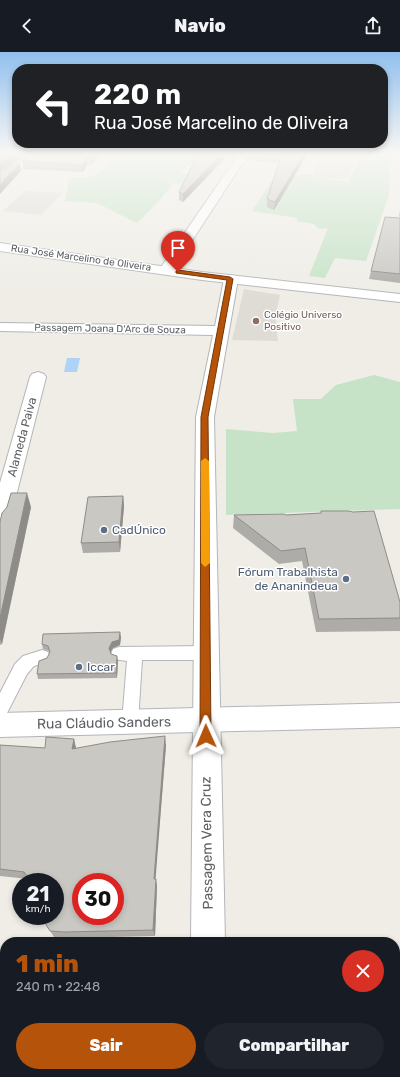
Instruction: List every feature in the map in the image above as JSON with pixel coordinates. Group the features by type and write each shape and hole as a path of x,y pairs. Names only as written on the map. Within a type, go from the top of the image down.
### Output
{"street":[{"path":"166,270 211,202"},
{"name":"Rua José Marcelino de Oliveira","path":"0,247 230,279 400,298"},
{"name":"Passagem Vera Cruz","path":"208,937 205,653 205,417 230,279"},
{"name":"Passagem Joana D'Arc de Souza","path":"0,327 220,331"},
{"name":"Alameda Paiva","path":"0,520 38,376"},
{"name":"Rua Cláudio Sanders","path":"0,725 400,715"}],"lane":[{"path":"119,654 205,653"},
{"path":"130,722 135,654"},
{"path":"0,710 21,669 29,661 42,657"}],"shaded area":[{"path":"13,202 54,202 41,215 3,211"},
{"name":"Colégio Universo Positivo","path":"244,289 280,295 276,313 278,341 232,340"}],"green space":[{"path":"78,202 158,202 137,223 97,203"},
{"path":"258,202 387,202 366,261 335,258 325,278 309,276 328,228 319,229 314,224 297,221 297,218 252,211"},
{"path":"374,375 400,382 400,509 226,515 226,429 273,433 297,431 293,399 321,399 336,385"}],"water":[{"path":"67,358 80,358 77,372 64,372"}],"building":[{"path":"385,217 400,218 400,274 371,271"},
{"path":"11,493 27,493 0,618 0,522 2,513 7,507"},
{"name":"CadÚnico","path":"123,496 119,542 81,543 88,497"},
{"name":"Fórum Trabalhista de Ananindeua","path":"321,511 374,511 400,602 400,618 319,619 305,548 281,551 234,515 286,515 321,513"},
{"name":"Iccar","path":"120,632 119,640 112,642 109,648 111,654 117,656 116,673 37,674 39,661 47,658 50,652 48,646 42,644 43,634"},
{"path":"165,736 154,879 156,879 153,930 50,931 46,925 64,925 64,873 25,873 0,869 0,745 45,748 46,737 74,739 72,749 110,742"}],"slow traffic":[{"path":"205,461 205,563"}],"place":[{"name":"Colégio Universo Positivo","path":"256,321"},
{"name":"CadÚnico","path":"104,530"},
{"name":"Fórum Trabalhista de Ananindeua","path":"346,579"},
{"name":"Iccar","path":"79,667"}],"route":[{"path":"178,272 230,279 205,417 206,736"}]}
